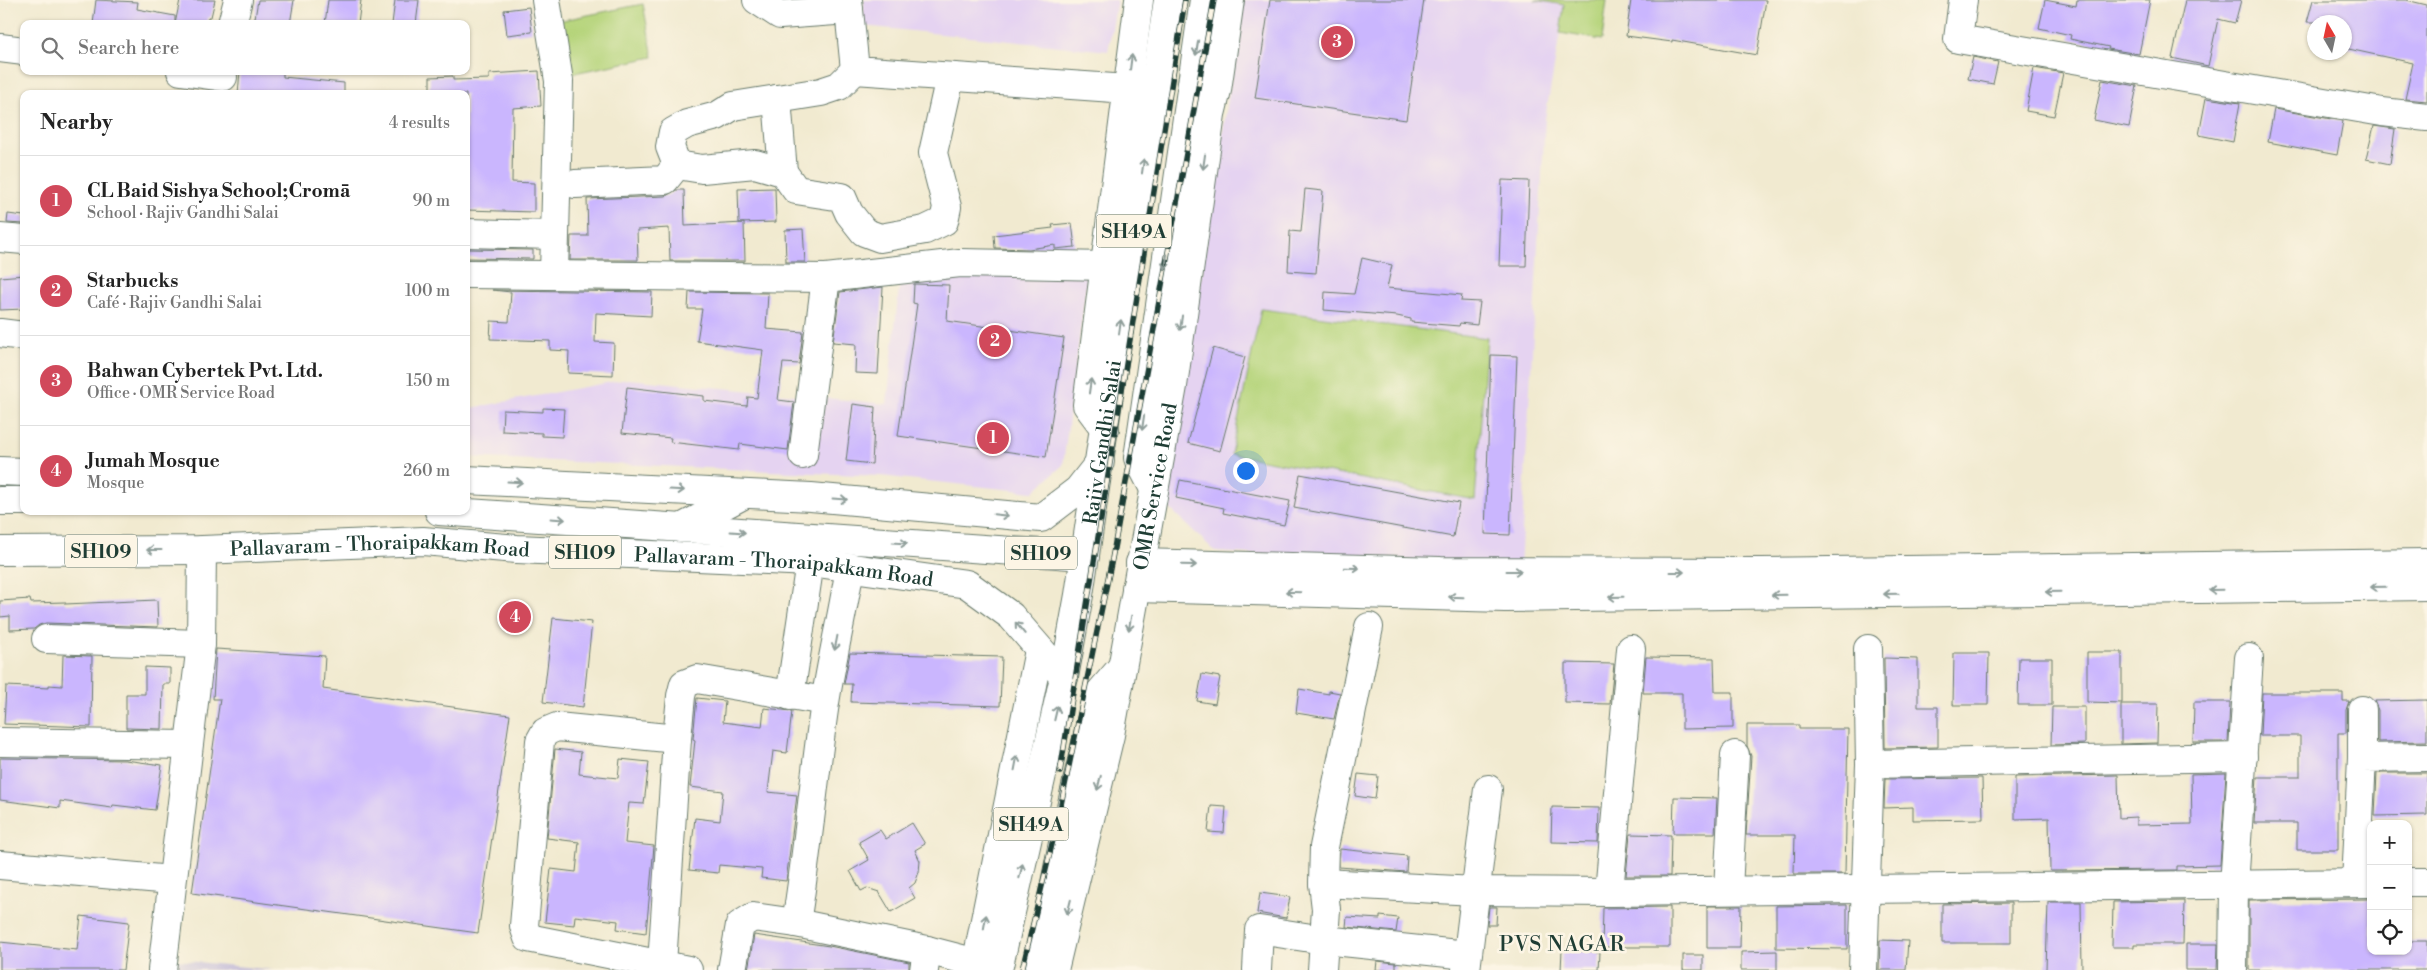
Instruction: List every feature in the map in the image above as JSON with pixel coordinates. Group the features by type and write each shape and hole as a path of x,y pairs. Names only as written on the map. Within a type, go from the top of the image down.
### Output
{"street":[{"path":"233,20 238,0"},
{"path":"546,0 559,81 554,274"},
{"path":"757,0 758,3 780,15 848,5 856,70"},
{"path":"1105,429 1087,405 1139,0"},
{"name":"Rajiv Gandhi Salai","path":"984,968 1064,677 1100,462 1168,0"},
{"name":"Rajiv Gandhi Salai","path":"1154,489 1138,458 1204,0"},
{"name":"OMR Service Road","path":"1054,970 1110,735 1172,386 1210,114 1217,90 1230,0"},
{"path":"1963,0 1958,39 2382,112 2427,117"},
{"path":"0,48 20,50"},
{"path":"677,165 670,148 673,132 687,124 717,116 733,106 821,92 839,86 856,70 1128,89"},
{"path":"198,75 223,81"},
{"path":"777,99 783,172 796,190 842,197 849,213 864,232 880,238 925,230 944,221 947,207 933,153 950,77"},
{"path":"677,165 702,169 755,164 783,172"},
{"path":"575,184 665,180 677,165"},
{"path":"470,232 554,235"},
{"path":"0,238 20,240"},
{"path":"470,274 826,278 960,263 1106,266"},
{"path":"803,455 826,278"},
{"path":"0,333 20,336"},
{"path":"470,480 905,504 1041,518 1078,490 1100,462"},
{"path":"0,471 20,472"},
{"path":"681,528 745,494"},
{"path":"0,501 20,501"},
{"name":"Pallavaram - Thoraipakkam Road","path":"470,513 1085,556"},
{"path":"518,549 521,517"},
{"name":"Pallavaram - Thoraipakkam Road","path":"0,551 202,550 423,541 518,549 810,562 967,584 1011,616 1039,650"},
{"path":"162,970 187,745 201,644 202,550"},
{"path":"790,696 804,592 810,562"},
{"path":"1138,576 1441,571 1761,572 2427,563"},
{"path":"796,923 807,859 812,801 825,701 850,567"},
{"path":"1138,576 1514,598 2427,586"},
{"path":"1322,970 1326,909 1323,883 1324,847 1369,627"},
{"path":"46,639 201,644"},
{"path":"1609,892 1631,649"},
{"path":"1863,970 1864,889 1870,764 1868,649"},
{"path":"1039,650 1064,677"},
{"path":"732,970 740,925 753,917 796,923 925,960 984,968 1039,650"},
{"path":"2233,970 2234,886 2249,658"},
{"name":"SH49A","path":"1038,970 1064,838 1097,696 1122,666"},
{"path":"662,964 677,739 684,684 697,679 825,701"},
{"path":"1323,883 1474,891 1609,892 2364,883 2362,710"},
{"path":"677,739 557,727 545,732 540,741 524,926 528,938 540,943 688,970"},
{"path":"0,742 187,745"},
{"path":"1728,890 1735,755"},
{"path":"1870,764 2243,757"},
{"path":"2362,758 2427,757"},
{"path":"1257,970 1259,930 1467,963 1474,891 1488,789"},
{"path":"0,865 172,880"},
{"path":"2412,882 2427,882"}],"shaded area":[{"path":"864,0 1117,0 1108,51 863,26"},
{"path":"1243,0 1535,0 1565,5 1545,119 1520,568 1216,552 1166,505"},
{"path":"1088,271 1063,465 1033,492 880,476 470,457 470,408 628,379 887,404 900,278"},
{"path":"177,960 274,970 176,970"}],"green space":[{"path":"1535,0 1607,0 1602,40 1560,33 1564,5"},
{"path":"643,4 653,57 569,74 558,21"},
{"path":"1261,309 1487,338 1475,500 1231,454"}],"building":[{"path":"96,0 138,2 137,9 175,16 175,20 94,20"},
{"path":"180,0 215,0 211,17 208,17 208,20 176,20"},
{"path":"258,0 294,0 291,20 255,20"},
{"path":"328,0 361,0 358,20 326,20"},
{"path":"395,0 419,0 416,20 392,20"},
{"path":"1270,0 1424,0 1406,120 1255,98"},
{"path":"1631,0 1766,0 1757,55 1672,40 1672,42 1626,36"},
{"path":"2045,0 2076,6 2077,0 2150,0 2139,54 2108,49 2109,47 2070,39 2071,35 2039,28"},
{"path":"2185,0 2241,0 2235,23 2218,19 2208,66 2172,58"},
{"path":"2313,0 2406,0 2427,5 2427,101 2405,99 2413,63 2352,50 2352,15 2309,15"},
{"path":"529,7 532,32 507,35 504,10"},
{"path":"1973,57 1998,62 1993,84 1968,79"},
{"path":"2034,68 2063,73 2054,116 2026,111"},
{"path":"539,71 541,106 513,108 512,182 534,183 534,212 470,210 470,90 430,90 430,77 453,76 453,80 489,79 489,74"},
{"path":"240,75 283,75 283,77 344,83 344,90 238,90"},
{"path":"2102,80 2137,86 2129,127 2094,120"},
{"path":"2206,98 2240,103 2233,142 2199,135"},
{"path":"2274,109 2343,121 2337,155 2268,142"},
{"path":"2374,126 2395,129 2390,164 2366,159"},
{"path":"1502,180 1529,181 1526,266 1499,266"},
{"path":"775,188 776,222 739,223 738,189"},
{"path":"1305,189 1323,191 1316,273 1288,271 1290,231 1301,232"},
{"path":"676,190 684,190 685,226 744,223 745,261 670,261 669,228 637,230 638,260 570,260 571,236 588,236 587,199 666,196"},
{"path":"8,214 20,216 20,224 7,223"},
{"path":"1072,223 1075,247 1055,249 1055,245 1029,249 995,248 994,235 1053,228 1052,225"},
{"path":"803,229 805,262 786,262 785,230"},
{"path":"470,249 533,250 533,259 470,258"},
{"path":"1362,258 1392,265 1387,288 1462,295 1461,301 1480,302 1477,325 1460,323 1459,326 1411,322 1411,319 1397,316 1324,310 1325,292 1354,294"},
{"path":"20,275 20,309 0,310 0,277"},
{"path":"914,284 949,285 947,321 1064,338 1046,457 898,436 917,304 913,303"},
{"path":"883,287 878,374 855,373 856,344 833,342 840,292"},
{"path":"492,290 652,292 651,316 596,313 595,342 614,343 613,375 568,373 569,351 550,350 550,341 490,339 491,321 509,322 511,292"},
{"path":"689,292 768,293 766,329 803,332 799,364 783,363 778,400 794,402 788,450 740,444 739,450 670,442 671,438 622,433 627,387 704,396 704,401 747,406 748,397 757,398 763,350 697,341 702,309 688,309"},
{"path":"1213,348 1245,357 1220,451 1188,443"},
{"path":"1491,355 1517,356 1510,535 1485,534"},
{"path":"853,404 875,407 872,464 846,461"},
{"path":"543,408 564,409 562,437 542,436 542,433 502,431 503,410 543,412"},
{"path":"1300,474 1459,503 1453,537 1294,508"},
{"path":"1180,480 1290,501 1284,525 1223,513 1224,508 1176,498"},
{"path":"30,599 31,603 65,602 65,604 157,600 158,627 46,623 34,629 10,630 10,616 0,617 0,601"},
{"path":"553,618 592,622 583,707 543,702"},
{"path":"216,649 325,656 323,689 510,715 478,933 192,893 220,699 213,699"},
{"path":"2087,652 2122,652 2122,703 2087,702"},
{"path":"850,653 1002,657 1000,706 851,702 852,684 844,684"},
{"path":"1954,653 1989,653 1988,705 1953,705"},
{"path":"63,655 92,656 91,727 4,724 6,686 49,688 49,685 62,686"},
{"path":"1646,657 1714,658 1715,692 1733,692 1733,728 1682,729 1682,693 1643,693"},
{"path":"1884,658 1918,659 1918,707 1938,707 1938,747 1885,748"},
{"path":"2019,658 2052,658 2052,705 2018,705"},
{"path":"1565,663 1614,664 1610,704 1565,703"},
{"path":"145,667 170,668 170,684 163,684 162,729 126,728 126,694 145,694"},
{"path":"1202,674 1220,677 1215,704 1197,701"},
{"path":"1299,689 1329,694 1329,691 1340,693 1334,719 1296,713"},
{"path":"2262,693 2343,693 2343,701 2349,701 2346,710 2346,733 2338,733 2338,850 2297,850 2297,823 2254,823 2257,777 2300,777 2300,736 2260,736"},
{"path":"697,698 725,701 723,722 762,727 764,708 792,711 787,753 773,751 768,792 797,795 786,881 761,878 762,869 719,865 718,873 689,870 695,818 720,821 723,791 690,787"},
{"path":"2427,700 2427,741 2378,742 2378,710 2374,701"},
{"path":"2194,702 2230,702 2228,742 2193,742"},
{"path":"2121,704 2158,704 2157,743 2121,744"},
{"path":"2052,707 2085,707 2085,744 2051,745"},
{"path":"1747,725 1799,725 1799,729 1848,729 1845,874 1794,874 1795,835 1746,835 1751,756 1747,746"},
{"path":"555,749 581,752 579,774 618,778 620,759 649,762 644,804 629,803 625,843 654,846 646,933 617,929 618,921 575,916 574,925 545,922 551,869 576,872 579,842 547,838"},
{"path":"0,758 125,760 162,765 155,810 113,805 112,808 60,801 60,808 0,800"},
{"path":"2226,773 2220,865 2177,866 2177,870 2050,871 2049,818 2015,819 2015,777 2118,775 2119,818 2136,817 2136,825 2192,824 2191,774"},
{"path":"2377,773 2427,773 2427,815 2375,816"},
{"path":"1358,774 1378,776 1375,799 1355,796"},
{"path":"1982,778 1983,819 1913,820 1913,807 1884,808 1885,779"},
{"path":"1674,797 1717,798 1715,833 1673,833"},
{"path":"1211,806 1226,807 1224,833 1208,832"},
{"path":"1552,807 1599,808 1598,843 1551,842"},
{"path":"912,823 925,844 915,850 920,861 919,872 915,883 909,888 915,898 891,912 879,892 867,888 861,891 850,871 869,860 859,842 880,830 886,839"},
{"path":"1630,834 1671,835 1670,876 1626,876"},
{"path":"1340,849 1407,856 1406,872 1339,867"},
{"path":"1260,893 1290,897 1286,918 1257,913"},
{"path":"2367,899 2367,955 2412,955 2412,941 2427,941 2427,970 2249,970 2249,900"},
{"path":"2184,901 2183,944 2134,944 2134,947 2112,947 2113,902"},
{"path":"2048,902 2081,902 2082,970 2046,970"},
{"path":"2011,903 2011,943 1942,943 1942,904"},
{"path":"1847,905 1847,949 1776,948 1776,906"},
{"path":"1707,906 1741,906 1740,948 1707,948"},
{"path":"1489,907 1497,907 1496,925 1487,925"},
{"path":"1670,907 1670,947 1602,947 1603,908"},
{"path":"81,916 129,922 123,970 0,970 0,942 77,950"},
{"path":"1380,916 1398,918 1396,932 1346,927 1347,917 1380,919"},
{"path":"754,935 829,946 909,962 909,970 748,970"},
{"path":"1880,940 1908,941 1906,970 1879,970"},
{"path":"2186,944 2218,944 2217,970 2186,970"},
{"path":"1562,950 1600,952 1599,970 1561,970"},
{"path":"1777,951 1777,970 1741,970 1741,952"},
{"path":"1683,955 1703,955 1703,970 1683,970"},
{"path":"1377,961 1396,963 1396,970 1376,970"}],"railway":[{"path":"1060,772 1185,0"},
{"path":"1022,970 1058,819 1112,559 1214,0"}],"place":[{"name":"Bahwan Cybertek Pvt. Ltd.","path":"1337,42"},
{"name":"Starbucks","path":"995,341"},
{"name":"CL Baid Sishya School;Cromā","path":"993,438"},
{"name":"Jumah Mosque","path":"515,617"}],"district":[{"name":"PVS NAGAR","path":"1562,944"}]}
